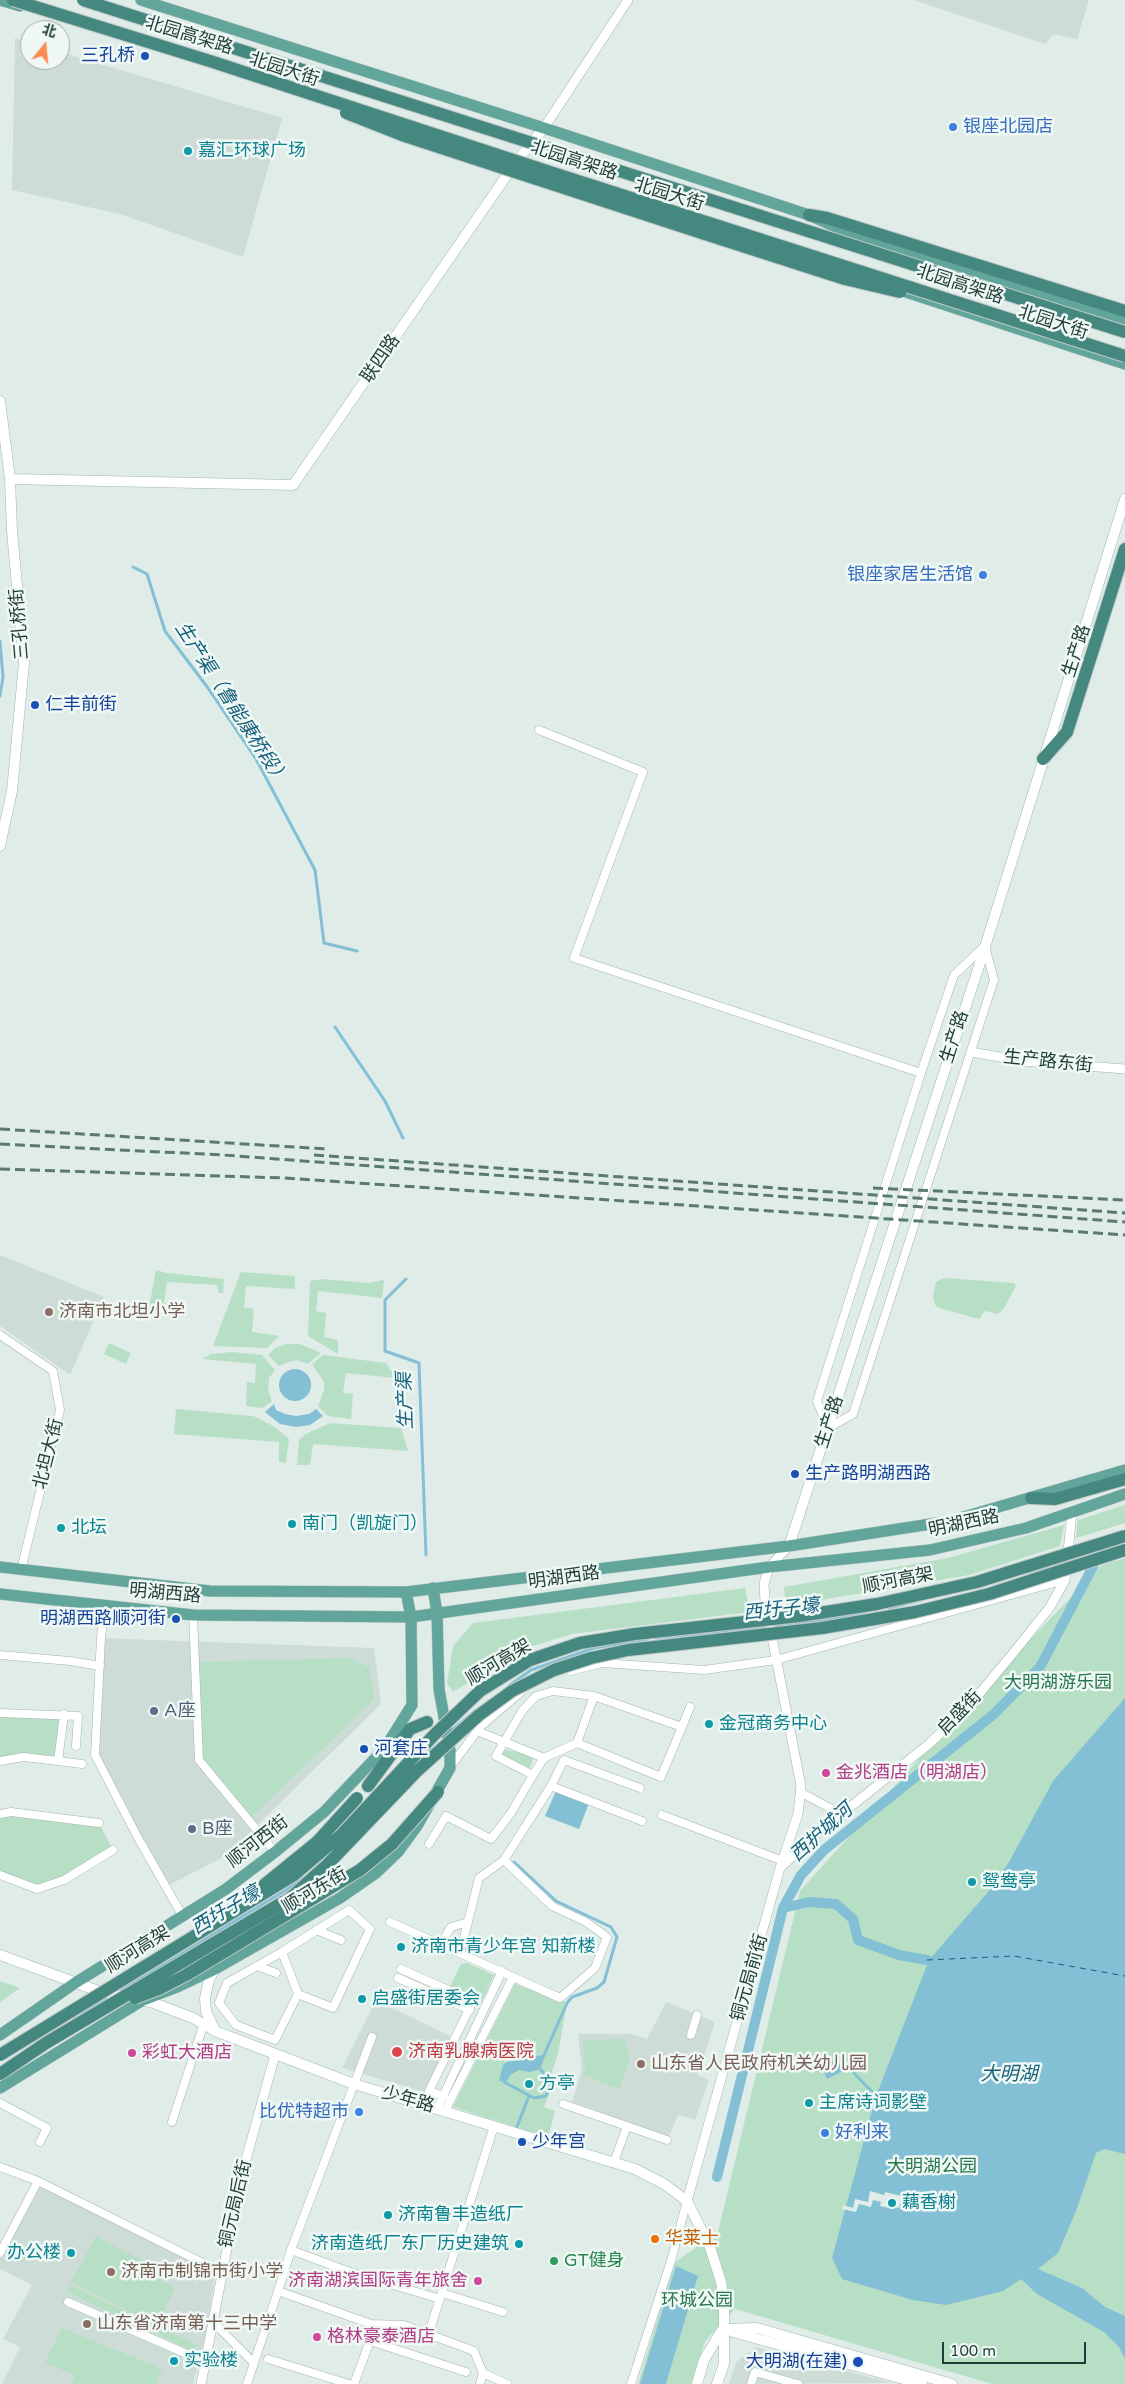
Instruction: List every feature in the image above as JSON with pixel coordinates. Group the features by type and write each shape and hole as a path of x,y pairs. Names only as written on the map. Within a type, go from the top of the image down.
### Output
{"highway":[{"name":"北园高架路","path":"13,0 213,62 1125,356"},
{"name":"北园高架路","path":"83,0 1125,332"},
{"path":"213,62 262,78 411,138 845,279 914,295"},
{"path":"808,215 827,218 1125,311"},
{"path":"1043,759 1067,732 1125,549"},
{"path":"1031,1498 1055,1499 1125,1479"},
{"name":"顺河高架","path":"0,2055 294,1875 342,1835 434,1736 480,1691 530,1660 580,1643 635,1634 800,1616 877,1604 977,1582 1125,1536"},
{"name":"顺河高架","path":"0,2074 46,2043 290,1898 327,1865 417,1771 479,1716 512,1691 554,1670 591,1658 628,1650 822,1628 916,1612 989,1594 1125,1550"},
{"path":"97,1995 150,1955 270,1882 317,1842 368,1786 410,1729 427,1722"},
{"path":"368,1786 385,1748"},
{"path":"102,2010 160,1989 360,1870 392,1844 438,1792"}],"main road":[{"name":"北园大街","path":"0,0 181,54 516,162 586,188 743,237 1125,364"},
{"name":"北园大街","path":"141,0 544,128 808,215 838,228 897,248 1125,319"},
{"name":"联四路","path":"10,479 292,485 516,162 544,128"},
{"name":"三孔桥街","path":"0,403 2,434 10,479 12,531 24,663 12,791 0,846"},
{"name":"生产路","path":"789,1546 985,946 1125,499"},
{"name":"明湖西路","path":"0,1567 210,1591 406,1592 789,1546 950,1521 1125,1470"},
{"name":"明湖西路","path":"0,1594 193,1615 411,1617 769,1567 930,1550 1026,1528 1125,1494"},
{"name":"顺河东街","path":"0,2088 143,2000 177,1987 215,1969 340,1898 376,1873 398,1852 417,1826 450,1768 450,1750 439,1689 437,1613 433,1588"},
{"name":"顺河西街","path":"0,2035 75,1983 226,1889 276,1852 324,1812 385,1748 412,1705 411,1617 406,1592"},
{"path":"398,1727 427,1722 440,1729 450,1750"},
{"name":"少年路","path":"0,1955 75,1983 97,1995 143,2000 204,2023 215,2031 275,2055 354,2084 614,2162 642,2172 664,2184 687,2201 715,2260 724,2302 724,2364 717,2384"},
{"path":"215,1969 209,1980 206,2012 215,2031"},
{"path":"723,2329 756,2328 952,2384"},
{"path":"723,2329 897,2381 922,2384"},
{"path":"697,2384 704,2360 723,2329"}],"street":[{"name":"联四路","path":"544,128 628,0"},
{"path":"539,730 644,772 574,958 921,1073"},
{"path":"985,946 994,980 971,1052 853,1414 828,1428 817,1401 921,1073 954,975 985,946"},
{"name":"生产路东街","path":"971,1052 1022,1061 1125,1069"},
{"name":"北坦大街","path":"0,1335 53,1371 60,1410 21,1570"},
{"name":"启盛街","path":"782,1865 818,1832 929,1744 970,1705 1050,1607 1065,1580 1072,1513"},
{"name":"生产路","path":"769,1567 789,1546"},
{"name":"铜元局前街","path":"631,2384 671,2261 798,1814 800,1792 765,1600 764,1584 769,1567"},
{"path":"450,1768 477,1731 518,1694 559,1674 602,1662 704,1670 776,1660 1065,1580"},
{"path":"105,1606 95,1755 138,1838 182,1915"},
{"path":"193,1615 199,1760 276,1852"},
{"path":"0,1655 70,1661 100,1666"},
{"path":"532,1774 496,1756 522,1711 536,1696 553,1691 594,1696 682,1727"},
{"path":"429,1844 446,1816 491,1839 511,1813 532,1774 544,1758 577,1743 585,1726 594,1696"},
{"path":"577,1743 661,1777 690,1707"},
{"path":"0,1713 78,1716 76,1746"},
{"path":"58,1761 64,1714"},
{"path":"477,1731 544,1758"},
{"path":"0,1761 24,1757 82,1764"},
{"path":"460,1953 479,1878 504,1860 551,1786 564,1760 640,1788"},
{"path":"551,1786 642,1822"},
{"path":"800,1792 841,1814"},
{"path":"0,1814 11,1812 99,1823"},
{"path":"662,1815 782,1865"},
{"path":"0,1875 37,1889 64,1880 113,1850"},
{"path":"390,1922 560,1998 596,1968 607,1937 586,1922 552,1906 504,1860"},
{"path":"282,1952 298,1994 333,2008 370,1930 349,1910 340,1898"},
{"path":"275,2040 236,2025 219,2003 227,1983 282,1952 349,1910"},
{"path":"440,1945 451,1928 468,1922"},
{"path":"316,1930 341,1940"},
{"path":"257,1966 276,1973"},
{"path":"401,1969 473,2001 429,2091 444,2096"},
{"path":"441,2110 444,2096 502,1971"},
{"path":"441,2110 513,1977"},
{"path":"398,1978 470,2010"},
{"path":"275,2055 275,2040 298,1994"},
{"path":"691,2035 697,2015"},
{"path":"172,2122 204,2023"},
{"path":"247,2384 290,2250 372,2037"},
{"name":"铜元局后街","path":"201,2384 240,2181 275,2055"},
{"path":"0,2103 47,2128 40,2142"},
{"path":"564,2104 666,2140"},
{"path":"429,2333 494,2126"},
{"path":"614,2162 628,2126"},
{"path":"0,2167 38,2181 221,2272"},
{"path":"0,2253 38,2181"},
{"path":"0,2233 8,2238"},
{"path":"290,2250 347,2271 503,2312"},
{"path":"278,2292 371,2324 404,2325 474,2351 483,2373 480,2384"},
{"path":"68,2302 205,2362"},
{"path":"213,2325 218,2327 254,2363"},
{"path":"354,2384 370,2341 466,2372"},
{"path":"268,2359 349,2384"},
{"path":"751,2384 755,2372 798,2384"},
{"path":"483,2373 507,2384"}],"shaded area":[{"path":"914,0 1089,0 1077,39 1053,34 1045,44"},
{"path":"15,38 20,40 20,70 70,70 70,55 282,118 243,257 120,214 12,190"},
{"name":"济南市北坦小学","path":"0,1255 104,1297 70,1375 0,1326"},
{"path":"101,1638 374,1648 381,1704 226,1856 165,1887 95,1755"},
{"name":"济南乳腺病医院","path":"376,2000 452,2037 424,2092 342,2068"},
{"name":"山东省人民政府机关幼儿园","path":"666,2002 715,2022 698,2075 709,2080 695,2120 678,2115 669,2137 572,2102 582,2070 578,2034 632,2034 647,2039"},
{"name":"济南市制锦市街小学","path":"38,2181 216,2270 205,2338 193,2384 2,2384 20,2347 3,2339 32,2285 0,2269 0,2253"},
{"path":"756,2347 892,2383 729,2384 736,2362"}],"green space":[{"path":"156,1270 167,1273 224,1279 223,1293 219,1293 217,1285 167,1282 164,1303 173,1304 172,1317 149,1308"},
{"path":"241,1272 295,1276 295,1289 246,1286 244,1307 254,1309 252,1332 279,1336 267,1348 213,1346"},
{"path":"944,1278 1014,1283 1016,1286 1004,1308 998,1314 985,1311 979,1319 939,1308 935,1305 933,1297 936,1282"},
{"path":"322,1279 368,1283 384,1280 382,1298 318,1291 316,1311 326,1313 324,1337 338,1340 338,1354 308,1336 310,1281"},
{"path":"109,1343 131,1353 126,1364 104,1354"},
{"path":"286,1344 300,1344 321,1353 308,1364 297,1360 279,1366 268,1355 275,1348"},
{"path":"232,1352 262,1355 275,1370 269,1378 268,1391 272,1401 263,1408 246,1406 247,1382 255,1383 256,1364 202,1359 211,1354"},
{"path":"323,1355 386,1363 396,1378 346,1373 343,1393 353,1394 351,1419 328,1416 318,1406 324,1390 324,1382 312,1364"},
{"path":"176,1409 253,1416 273,1426 289,1439 286,1463 279,1462 279,1442 174,1434"},
{"path":"330,1423 401,1428 408,1451 313,1444 310,1465 297,1465 299,1440 306,1434"},
{"path":"1125,1505 1125,1523 1076,1538 1078,1520"},
{"path":"1064,1525 1060,1546 969,1575 786,1606 784,1587 948,1558"},
{"name":"大明湖公园","path":"1125,1558 1125,2384 992,2384 735,2309 705,2341 691,2384 638,2384 674,2263 718,2232 800,1891 973,1699 1102,1565"},
{"path":"745,1588 750,1612 572,1634 526,1648 453,1692 447,1683 453,1646 473,1623"},
{"path":"349,1658 369,1667 374,1699 248,1821 199,1760 194,1662"},
{"path":"0,1713 64,1714 58,1761 24,1757 0,1761"},
{"path":"505,1750 528,1754 533,1759 530,1768 523,1768 511,1761 502,1754"},
{"path":"0,1814 99,1823 113,1850 64,1880 37,1889 0,1875"},
{"path":"467,1963 494,1975 482,2001 450,1986 461,1964"},
{"path":"0,1981 20,1988 0,2002"},
{"path":"515,1984 567,2003 558,2054 551,2074 556,2076 544,2107 555,2111 548,2137 453,2107"},
{"path":"625,2039 630,2059 619,2089 583,2075 585,2069 583,2040"},
{"path":"96,2236 166,2273 162,2281 175,2289 157,2325 71,2282"},
{"path":"71,2285 197,2345 195,2352 67,2292"},
{"path":"62,2328 162,2369 156,2384 71,2384 75,2375 45,2363"}],"water":[{"path":"295,1369 306,1374 311,1385 306,1396 295,1401 284,1396 279,1385 284,1374"},
{"path":"274,1404 276,1410 285,1414 296,1416 309,1414 316,1409 323,1416 310,1425 296,1427 280,1424 265,1412"},
{"name":"大明湖","path":"1125,1698 1125,2154 1104,2149 1096,2153 1076,2211 1058,2253 1038,2269 1082,2288 1105,2307 1125,2316 1125,2359 1119,2347 1104,2332 1037,2294 1021,2279 1003,2291 946,2305 913,2300 842,2279 832,2258 876,2096 929,1960 994,1885 1009,1862 1053,1781"},
{"path":"556,1791 589,1803 579,1829 545,1816"},
{"path":"545,2056 540,2069 530,2072 519,2070 510,2075 507,2081 499,2081 503,2065 507,2062"},
{"path":"836,2061 849,2068 827,2079 820,2062"},
{"path":"676,2266 698,2276 666,2384 640,2384"}],"pier":[{"path":"870,2191 884,2195 885,2192 902,2196 899,2208 895,2207 894,2209 880,2206 881,2202 873,2200 871,2207 859,2204 856,2212 842,2209 843,2205 853,2208 855,2199 868,2202"}],"waterway":[{"name":"生产渠（鲁能康桥段）","path":"133,567 147,574 165,631 208,688 256,759 315,870 324,943 357,951"},
{"path":"0,641 3,677 0,696"},
{"name":"生产渠","path":"335,1027 385,1101 403,1138"},
{"name":"生产渠","path":"406,1279 385,1300 385,1351 419,1363 426,1555"},
{"name":"西护城河","path":"717,2177 783,1908 801,1875 824,1850 994,1714 1040,1667 1097,1559 1111,1542"},
{"name":"西圩子壕","path":"1029,1572 1066,1561"},
{"name":"西圩子壕","path":"889,1608 921,1600"},
{"name":"西圩子壕","path":"656,1638 818,1621 865,1612"},
{"name":"西圩子壕","path":"510,1685 531,1670 594,1648 647,1639"},
{"name":"西圩子壕","path":"452,1730 479,1708"},
{"name":"生产渠","path":"514,1862 556,1901 611,1927 617,1937 604,1982 597,1988 572,1997 567,2003 544,2055"},
{"name":"西圩子壕","path":"117,1993 286,1890 302,1876"},
{"path":"783,1908 809,1902 836,1904 853,1919 858,1940 899,1955 927,1960"},
{"name":"西圩子壕","path":"74,2019 110,1997"},
{"path":"849,2068 876,2096"},
{"path":"504,2082 534,2098 546,2096 551,2081 540,2069"},
{"path":"516,2129 529,2096"}],"ferry route":[{"path":"927,1960 1014,1956 1125,1976"}],"railway":[{"path":"0,1129 327,1149"},
{"path":"0,1144 223,1155 1125,1222"},
{"path":"314,1155 1125,1213"},
{"path":"0,1169 284,1178 1125,1235"},
{"path":"873,1188 1125,1200"}],"place":[{"name":"三孔桥","path":"145,56"},
{"name":"银座北园店","path":"953,127"},
{"name":"嘉汇环球广场","path":"188,151"},
{"name":"银座家居生活馆","path":"983,575"},
{"name":"仁丰前街","path":"35,705"},
{"name":"济南市北坦小学","path":"49,1312"},
{"name":"生产路明湖西路","path":"795,1474"},
{"name":"南门（凯旋门）","path":"292,1524"},
{"name":"北坛","path":"61,1528"},
{"name":"明湖西路顺河街","path":"176,1619"},
{"name":"A座","path":"154,1711"},
{"name":"金冠商务中心","path":"709,1724"},
{"name":"河套庄","path":"364,1749"},
{"name":"金兆酒店（明湖店）","path":"826,1773"},
{"name":"B座","path":"192,1829"},
{"name":"鸳鸯亭","path":"972,1882"},
{"name":"济南市青少年宫 知新楼","path":"401,1947"},
{"name":"启盛街居委会","path":"362,1999"},
{"name":"济南乳腺病医院","path":"397,2052"},
{"name":"彩虹大酒店","path":"132,2053"},
{"name":"山东省人民政府机关幼儿园","path":"641,2064"},
{"name":"方亭","path":"529,2084"},
{"name":"主席诗词影壁","path":"809,2103"},
{"name":"比优特超市","path":"359,2112"},
{"name":"好利来","path":"825,2133"},
{"name":"少年宫","path":"522,2142"},
{"name":"藕香榭","path":"892,2203"},
{"name":"济南鲁丰造纸厂","path":"388,2215"},
{"name":"华莱士","path":"655,2239"},
{"name":"济南造纸厂东厂历史建筑","path":"519,2244"},
{"name":"办公楼","path":"71,2253"},
{"name":"GT健身","path":"554,2261"},
{"name":"济南市制锦市街小学","path":"111,2272"},
{"name":"济南湖滨国际青年旅舍","path":"478,2281"},
{"name":"山东省济南第十三中学","path":"87,2324"},
{"name":"格林豪泰酒店","path":"317,2337"},
{"name":"实验楼","path":"174,2361"},
{"name":"大明湖(在建)","path":"858,2362"}],"park label":[{"name":"大明湖游乐园","path":"1058,1683"},
{"name":"环城公园","path":"697,2301"}]}
